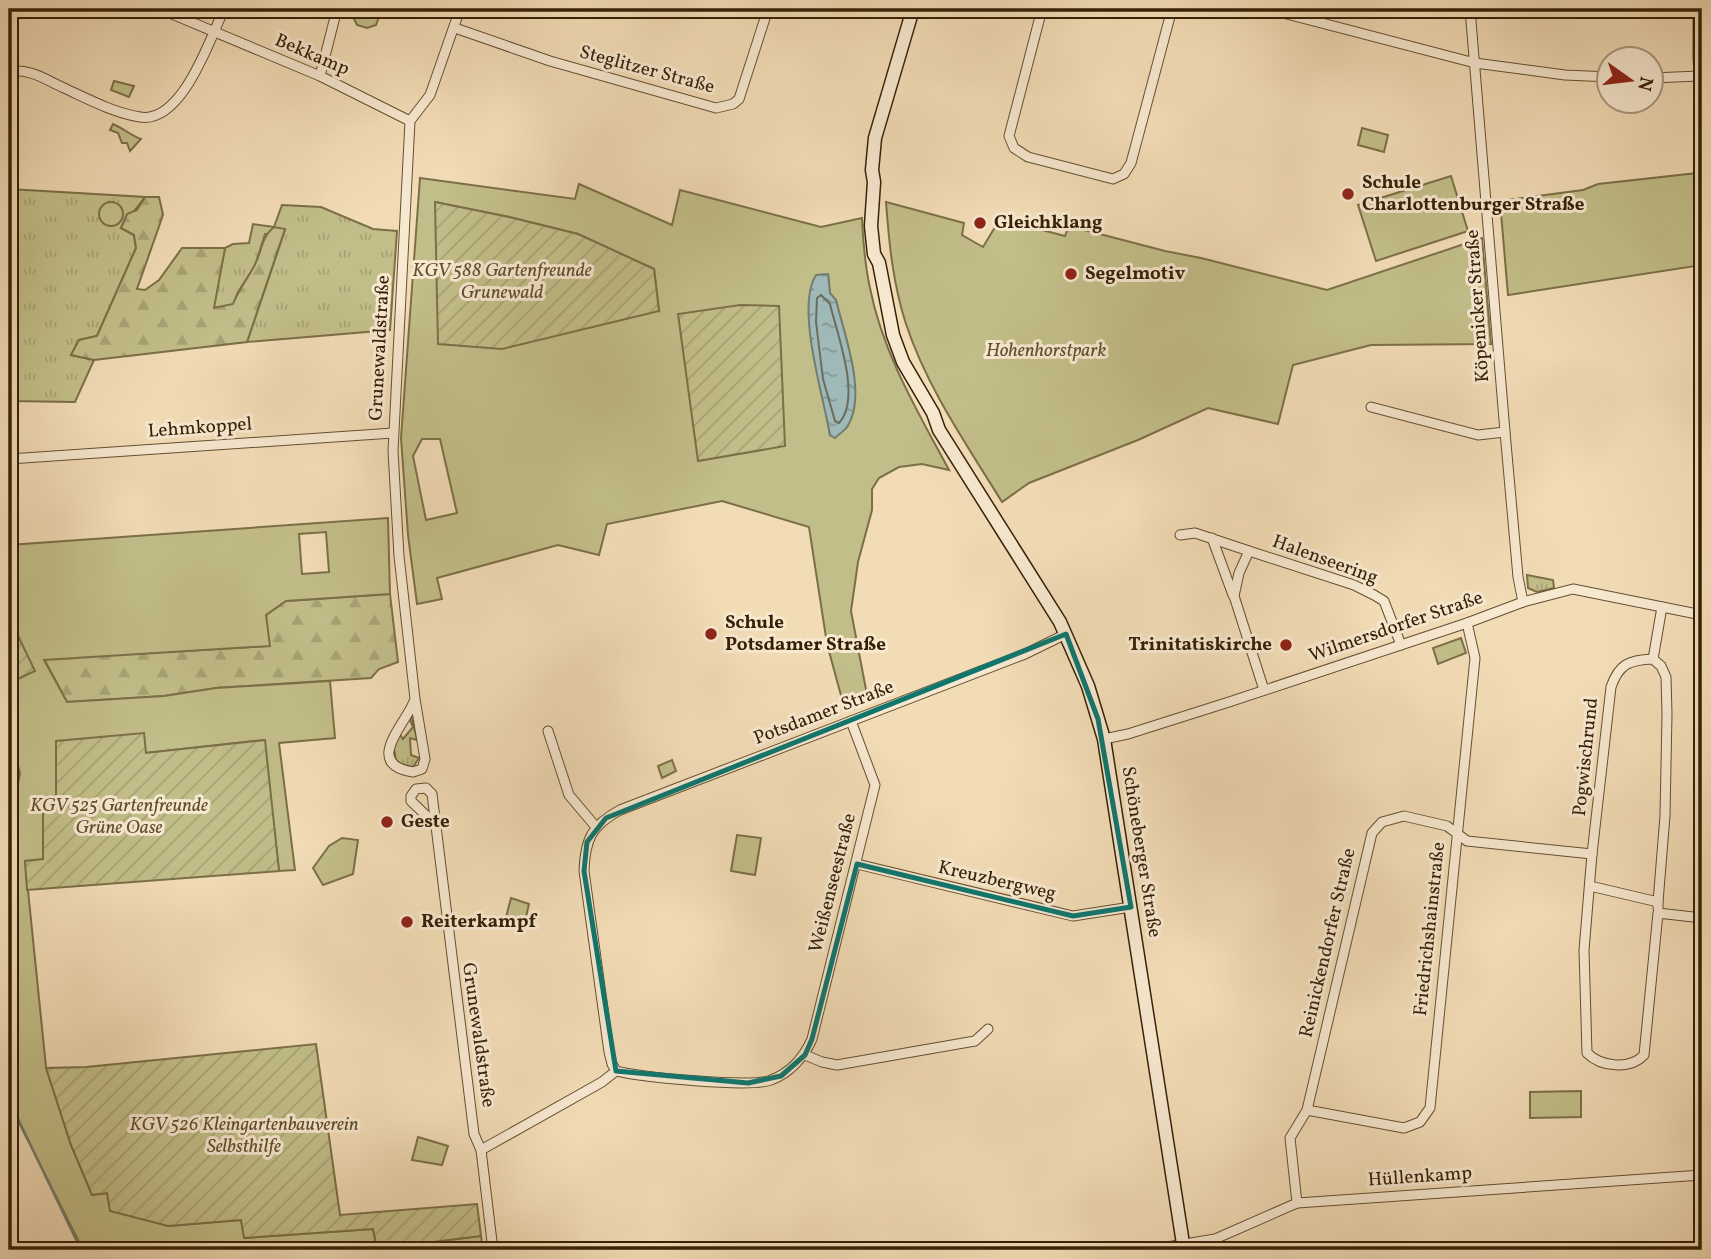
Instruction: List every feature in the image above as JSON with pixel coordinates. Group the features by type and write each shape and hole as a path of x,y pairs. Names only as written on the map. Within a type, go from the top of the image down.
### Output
{"street":[{"name":"Bekkamp","path":"160,9 320,76 410,121"},
{"path":"9,71 24,69 108,107 141,118 155,116 176,102 190,82 224,9"},
{"path":"320,76 337,9"},
{"path":"410,121 429,95 460,9"},
{"name":"Steglitzer Straße","path":"455,28 550,61 716,108 733,104 739,99 768,9"},
{"name":"Schöneberger Straße","path":"913,9 885,104 886,122 874,181 874,207 881,253 878,263 891,319 899,333 912,375 933,413 939,430 1038,584 1066,634 1088,686 1104,739 1184,1247"},
{"path":"1042,9 1009,136 1014,148 1028,158 1110,179 1122,176 1131,163 1172,9"},
{"path":"1268,9 1475,63 1555,74 1596,76"},
{"name":"Köpenicker Straße","path":"1470,9 1505,432 1518,577 1523,602"},
{"path":"1698,9 1702,105"},
{"path":"1666,77 1699,76"},
{"name":"Grunewaldstraße","path":"410,121 393,433 396,526 415,699 425,759 422,769 413,772 395,766 390,755 391,739 415,699"},
{"path":"1371,407 1478,435 1505,432"},
{"name":"Lehmkoppel","path":"9,458 393,433"},
{"name":"Halenseering","path":"1180,535 1195,533 1354,585 1384,601 1401,645"},
{"path":"1212,538 1264,690"},
{"name":"Halenseering","path":"1234,596 1239,573 1249,551"},
{"name":"Wilmersdorfer Straße","path":"1104,739 1128,734 1264,690 1523,602 1573,589 1702,614"},
{"path":"1653,659 1662,607"},
{"name":"Friedrichshainstraße","path":"1307,1110 1404,1128 1420,1122 1430,1108 1475,658 1467,623"},
{"name":"Potsdamer Straße","path":"596,827 620,810 1025,654 1066,634"},
{"name":"Pogwischrund","path":"1653,659 1661,666 1666,677 1665,816 1644,1055 1637,1062 1630,1064 1602,1063 1587,1053 1583,973 1592,854 1611,687 1617,671 1639,660 1653,659"},
{"name":"Weißenseestraße","path":"805,1055 812,1040 875,785 851,721"},
{"path":"548,731 569,795 596,827 587,842 584,871 609,1052 616,1070"},
{"name":"Reinickendorfer Straße","path":"1297,1203 1290,1138 1307,1110 1372,833 1382,822 1404,816 1447,826 1467,841 1592,854"},
{"name":"Grunewaldstraße","path":"434,823 474,1133 481,1150 493,1250"},
{"name":"Kreuzbergweg","path":"857,864 1073,916 1131,907"},
{"path":"1590,886 1658,902"},
{"path":"1658,913 1702,918"},
{"path":"481,1150 602,1082 616,1070 681,1078 768,1082 781,1076 805,1055 837,1065 975,1041 988,1029"},
{"name":"Hüllenkamp","path":"1149,1250 1184,1247 1215,1239 1297,1203 1702,1175"}],"highlighted area":[{"path":"1066,634 1098,719 1131,907 1073,916 857,864 812,1039 805,1055 781,1076 748,1083 616,1071 584,871 587,842 606,818"}],"green space":[{"path":"355,9 382,9 376,25 367,28 357,25 353,17"},
{"path":"114,81 134,86 129,97 111,90"},
{"path":"113,124 141,139 130,151 127,143 122,143 118,133 110,130"},
{"path":"1362,128 1388,135 1384,152 1358,145"},
{"path":"1702,165 1702,265 1508,295 1500,201 1583,190 1598,184 1697,173"},
{"path":"1451,176 1468,231 1376,261 1358,205"},
{"path":"420,178 575,199 579,184 672,225 680,190 821,227 862,218 868,279 883,336 903,382 949,470 922,464 899,467 879,478 872,489 872,510 858,562 851,611 868,700 845,710 827,644 809,527 722,501 607,524 599,555 558,545 437,578 442,599 417,604 408,535 401,438","holes":["435,202 578,234 654,269 659,311","828,274 830,294 836,300 852,363 854,394 847,427 830,435 827,418","422,439 440,439 457,513 426,520 413,456"]},
{"path":"9,189 145,197 121,228 134,235 136,248 97,336 79,340 71,355 94,360 75,402 9,401"},
{"path":"145,197 159,197 163,215 137,289 145,290 159,280 182,248 225,248 214,308 233,304 256,263 269,231 274,227 285,229 247,342 94,360 71,355 79,340 97,336 136,248 134,235 121,228 127,214 137,210"},
{"path":"111,202 120,205 123,214 120,223 111,226 102,223 99,214 102,205"},
{"name":"KGV 588 Gartenfreunde Grunewald","path":"435,202 578,234 654,269 659,311 502,349 438,344"},
{"name":"Hohenhorstpark","path":"886,202 964,223 962,235 983,247 1000,219 1065,236 1069,226 1327,290 1482,238 1491,344 1371,345 1293,365 1278,424 1208,408 1138,440 1029,483 1002,502 949,416 915,348 895,279"},
{"path":"282,205 321,207 373,229 397,231 390,330 247,342 285,230 265,234 255,266 233,305 213,308 225,248 233,244 249,243 253,224 274,227"},
{"path":"740,305 779,306 785,446 698,461 678,314"},
{"path":"388,518 390,594 286,601 266,615 270,646 44,660 67,702 330,681 335,738 279,743 295,870 279,871 264,740 145,753 144,734 56,797 43,798 43,860 25,861 46,1067 71,1145 92,1195 107,1193 168,1226 241,1220 245,1238 373,1229 377,1249 481,1236 482,1244 431,1250 83,1250 9,1103 9,804 14,805 20,773 9,734 9,683 34,671 9,617 9,545","holes":["326,532 329,572 302,574 299,534"]},
{"path":"1527,575 1553,580 1554,588 1537,592 1528,588"},
{"path":"390,594 398,662 379,669 371,678 216,688 164,696 67,702 44,659 269,646 266,615 286,601"},
{"path":"9,617 35,671 9,683"},
{"path":"1461,638 1466,653 1438,664 1433,648"},
{"path":"411,714 417,740 410,738 411,755 419,758 413,767 396,760 394,749 399,733 403,739 413,727 409,718"},
{"name":"KGV 525 Gartenfreunde Grüne Oase","path":"144,733 146,753 265,740 279,871 27,890 25,861 43,859 43,797 56,796 56,741"},
{"path":"9,734 20,773 14,805 9,804"},
{"path":"672,760 676,771 662,778 658,766"},
{"path":"737,835 761,838 755,875 731,871"},
{"path":"342,838 358,840 353,874 323,885 313,868 329,846"},
{"path":"511,898 529,904 523,930 504,925"},
{"name":"KGV 526 Kleingartenbauverein Selbsthilfe","path":"316,1044 340,1215 477,1204 481,1236 377,1249 373,1229 244,1238 241,1220 168,1226 110,1211 107,1193 92,1195 71,1145 46,1068 86,1067"},
{"path":"1581,1091 1581,1117 1530,1118 1530,1092"},
{"path":"418,1137 448,1146 442,1165 412,1160"}],"water":[{"path":"828,274 830,293 836,300 849,347 855,382 853,414 847,427 835,438 830,435 817,377 808,308 810,290 816,275"}],"waterway":[{"path":"9,1100 81,1250"}],"place":[{"name":"Schule Charlottenburger Straße","path":"1348,194"},
{"name":"Gleichklang","path":"980,223"},
{"name":"Segelmotiv","path":"1071,274"},
{"name":"Schule Potsdamer Straße","path":"711,634"},
{"name":"Trinitatiskirche","path":"1286,645"},
{"name":"Geste","path":"387,822"},
{"name":"Reiterkampf","path":"407,922"}]}
